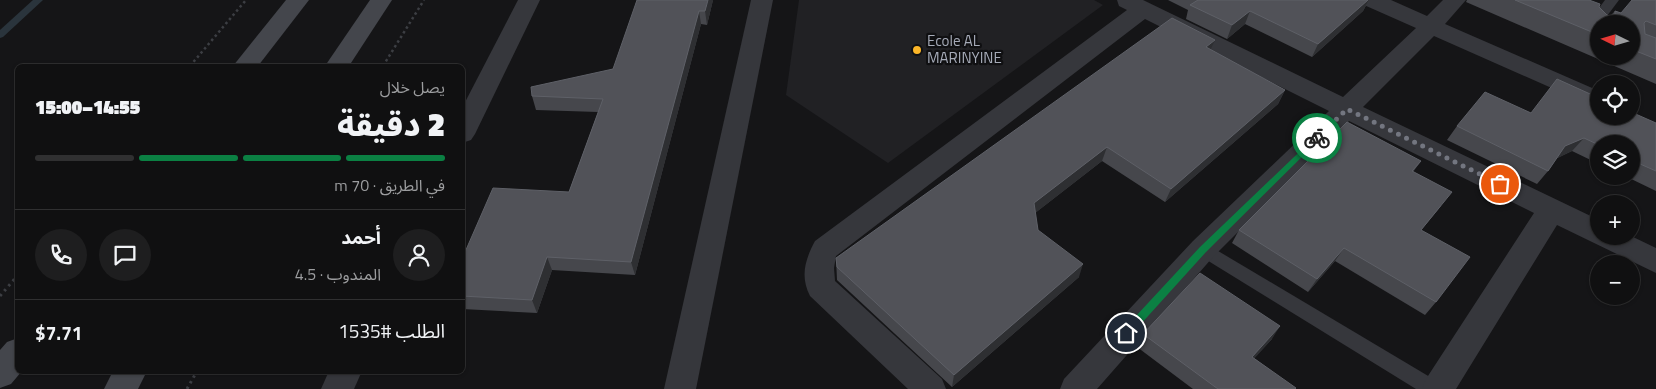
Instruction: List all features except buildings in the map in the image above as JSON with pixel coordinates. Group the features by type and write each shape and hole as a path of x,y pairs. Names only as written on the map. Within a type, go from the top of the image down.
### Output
{"main road":[{"path":"247,64 298,0"},
{"path":"337,64 381,0"},
{"path":"0,374 15,356"},
{"path":"120,389 130,374"}],"street":[{"path":"465,128 529,0"},
{"path":"680,389 762,0"},
{"path":"1372,0 1590,97"},
{"path":"1076,389 1203,249 1431,26 1455,0"},
{"path":"930,389 821,288 818,269 825,249 1134,4 1590,228"},
{"path":"1438,389 1552,209"},
{"path":"1624,245 1656,261"},
{"path":"337,389 344,374"}],"lane":[{"path":"1601,15 1612,0"},
{"path":"1203,249 1434,389"}],"path":[{"path":"192,64 246,0"},
{"path":"384,64 424,0"},
{"path":"0,296 15,278"},
{"path":"187,389 195,374"}],"shaded area":[{"name":"Ecole AL MARINYINE","path":"799,0 1094,0 1103,5 888,163 786,95"}],"waterway":[{"path":"0,35 38,0"}],"way so far":[{"path":"1317,138 1347,109 1500,184"}],"place":[{"name":"Ecole AL MARINYINE","path":"917,50"}],"route":[{"path":"1126,333 1203,249 1317,138"}]}
